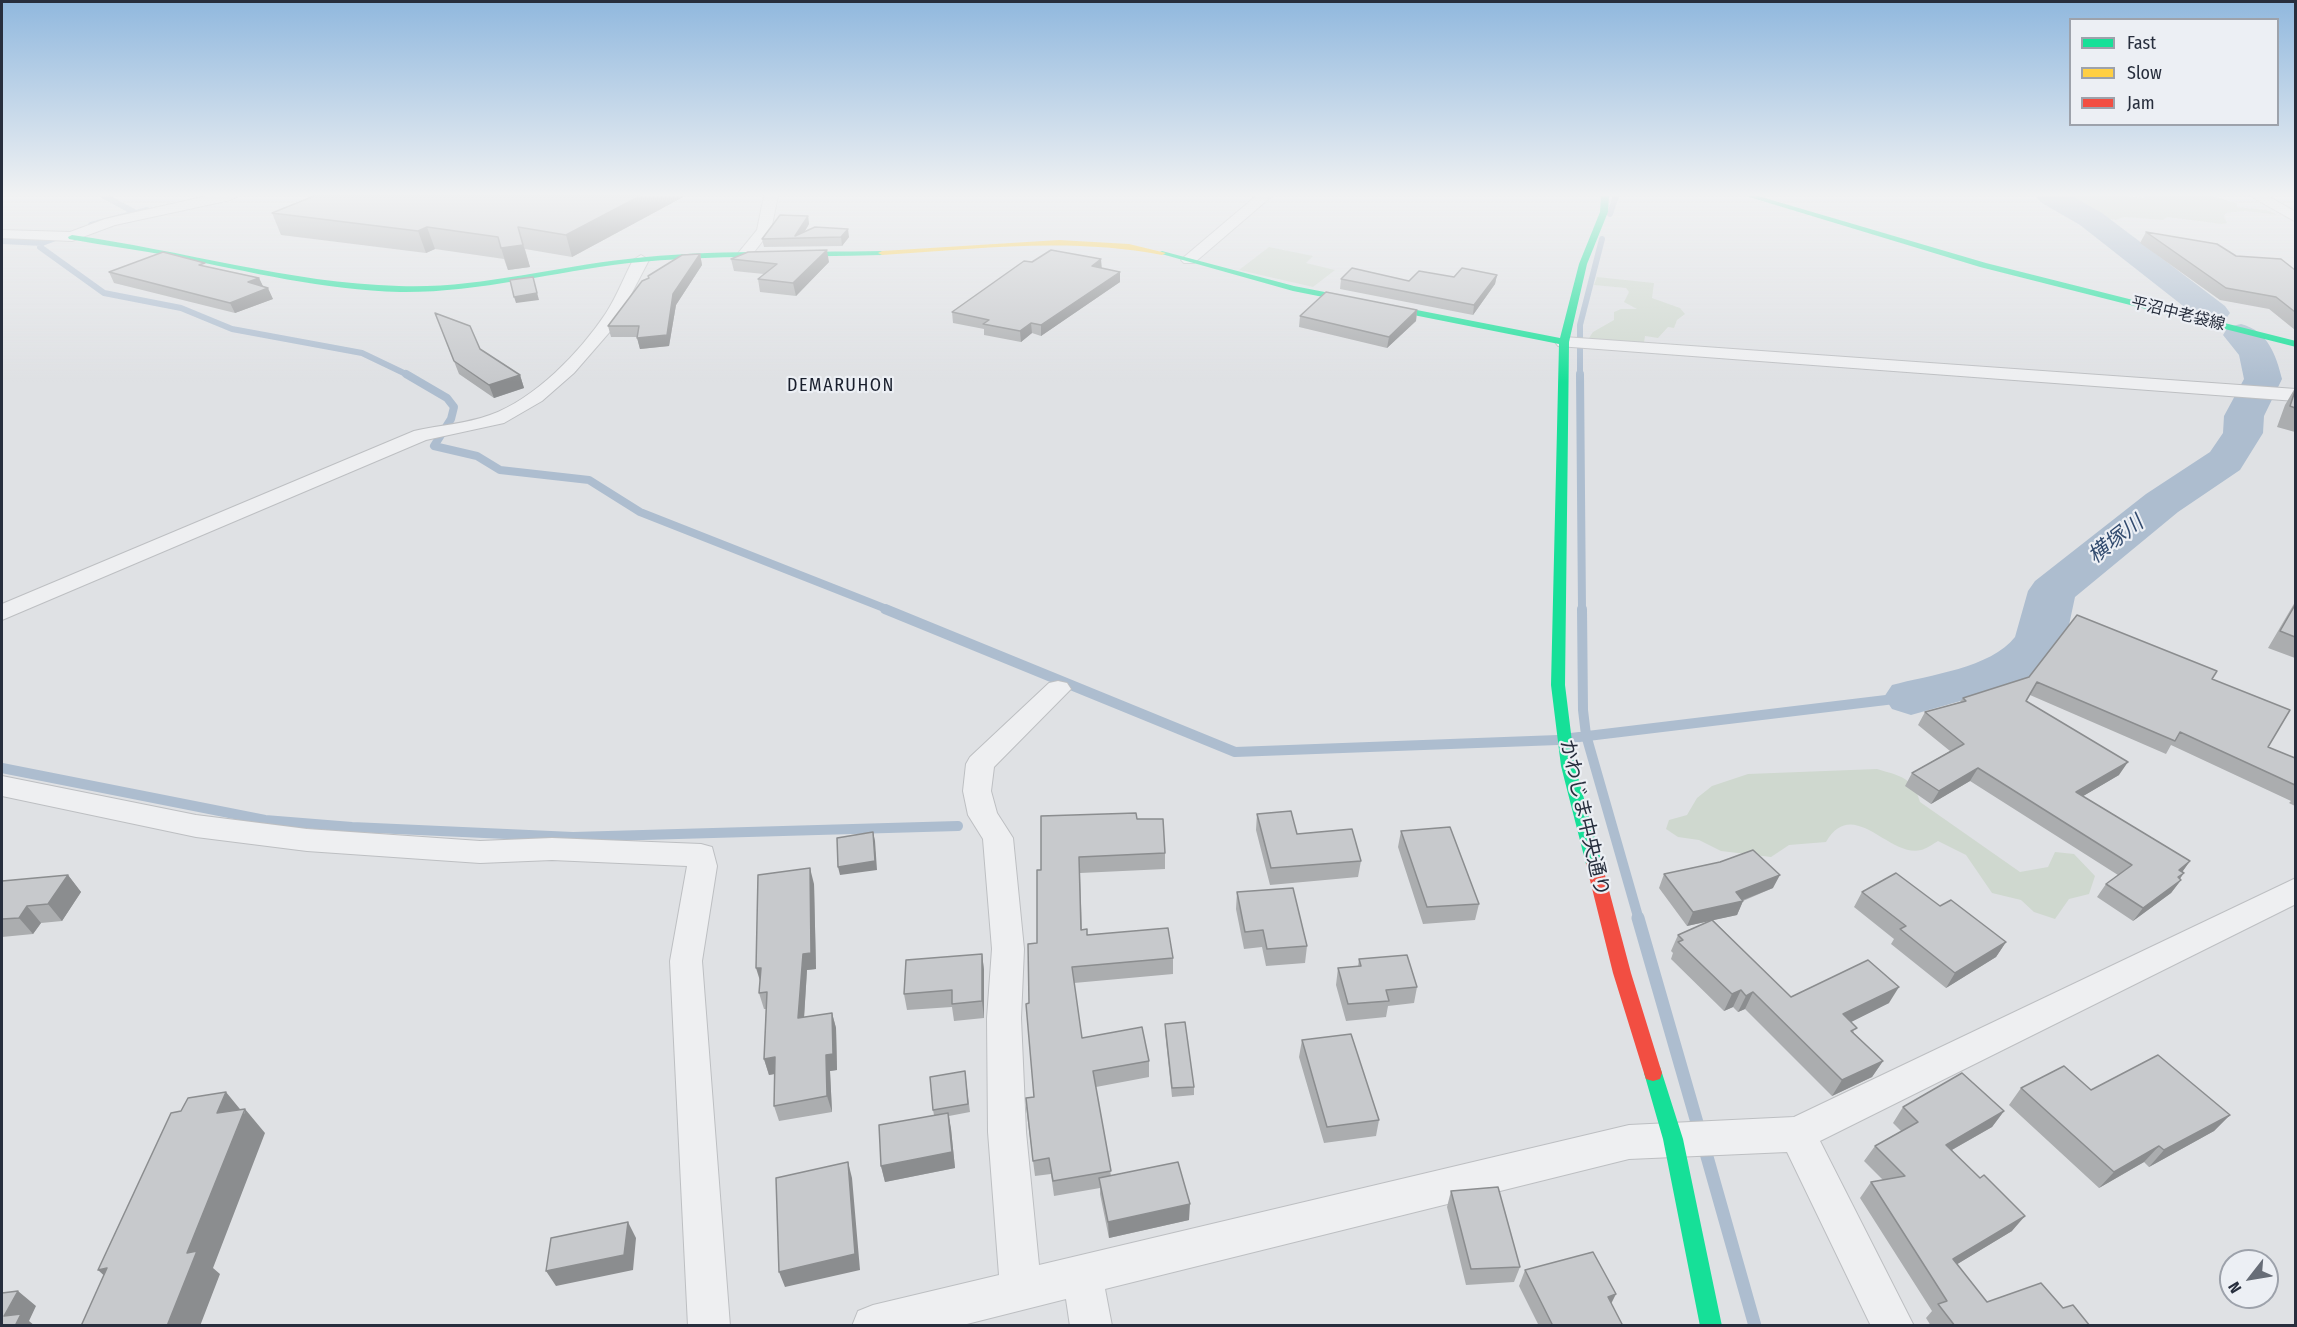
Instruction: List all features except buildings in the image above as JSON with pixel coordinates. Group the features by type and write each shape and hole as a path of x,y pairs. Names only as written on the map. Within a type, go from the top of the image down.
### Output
{"street":[{"path":"201,258 320,281 399,289 458,286 520,279 640,260 711,258"},
{"path":"1180,258 1293,288 1564,342 2295,395"},
{"name":"かわじま中央通り","path":"1585,258 1564,342 1558,685 1568,766 1622,973 1673,1139 1711,1326"},
{"name":"平沼中老袋線","path":"1956,258 2295,344"},
{"path":"2,613 421,435 484,423 507,415 531,399 596,336 616,311 640,260"},
{"path":"1021,1288 1008,1132 1004,1018 1008,949 998,838 983,815 977,791 980,764 1058,689"},
{"path":"2,786 196,826 307,840 480,852 552,849 701,855 702,866 686,961 709,1326"},
{"path":"873,1326 1021,1288 1629,1142 1797,1134 2295,890"},
{"path":"1797,1134 1893,1326"},
{"path":"1082,1274 1091,1326"}],"shaded area":[{"path":"1255,258 1311,258 1306,263 1335,270 1313,287 1239,270"},
{"path":"1597,277 1654,283 1652,298 1680,308 1685,314 1677,320 1674,328 1668,327 1658,338 1645,336 1644,343 1587,341 1593,332 1614,320 1614,312 1621,309 1637,309 1624,302 1629,292 1626,288 1594,285"},
{"path":"1877,769 1909,782 1914,787 1920,802 2020,872 2048,867 2055,852 2074,854 2095,876 2089,894 2069,899 2055,919 2034,912 2021,900 1992,893 1966,855 1938,841 1921,850 1909,850 1896,846 1859,826 1848,825 1837,829 1826,842 1789,845 1771,857 1721,851 1699,840 1678,837 1666,829 1669,820 1687,815 1697,798 1712,786 1748,774"}],"waterway":[{"path":"55,258 104,293 181,308 232,329 362,353 406,374"},
{"path":"1580,374 1580,325 1597,258"},
{"name":"横塚川","path":"2142,258 2213,313"},
{"name":"横塚川","path":"1911,697 2009,670 2029,654 2040,639 2052,591 2162,503 2225,461 2243,433 2244,416 2263,379 2257,353 2241,335"},
{"path":"406,374 447,398 454,407 451,419 434,446 477,456 500,470 589,480 640,512 889,610"},
{"path":"1580,374 1582,610"},
{"path":"885,609 1235,752 1558,740"},
{"path":"1582,609 1583,710 1586,736"},
{"path":"1586,736 1911,697"},
{"path":"1571,738 1586,736"},
{"path":"1586,736 1639,920"},
{"path":"2,768 265,820 352,827 573,837 958,826"},
{"path":"1638,918 1700,1133"},
{"path":"1704,1146 1755,1326"}],"traffic: fast":[{"path":"193,258 276,275 399,289 456,287 662,258"},
{"path":"1180,258 1293,288 1564,342"},
{"path":"1585,258 1564,342 1558,685 1568,766 1594,864"},
{"path":"1959,258 2296,344"},
{"path":"1653,1073 1673,1139 1711,1326"}],"traffic: jam":[{"path":"1594,864 1622,973 1653,1073"}],"district":[{"name":"DEMARUHON","path":"841,386"}]}
